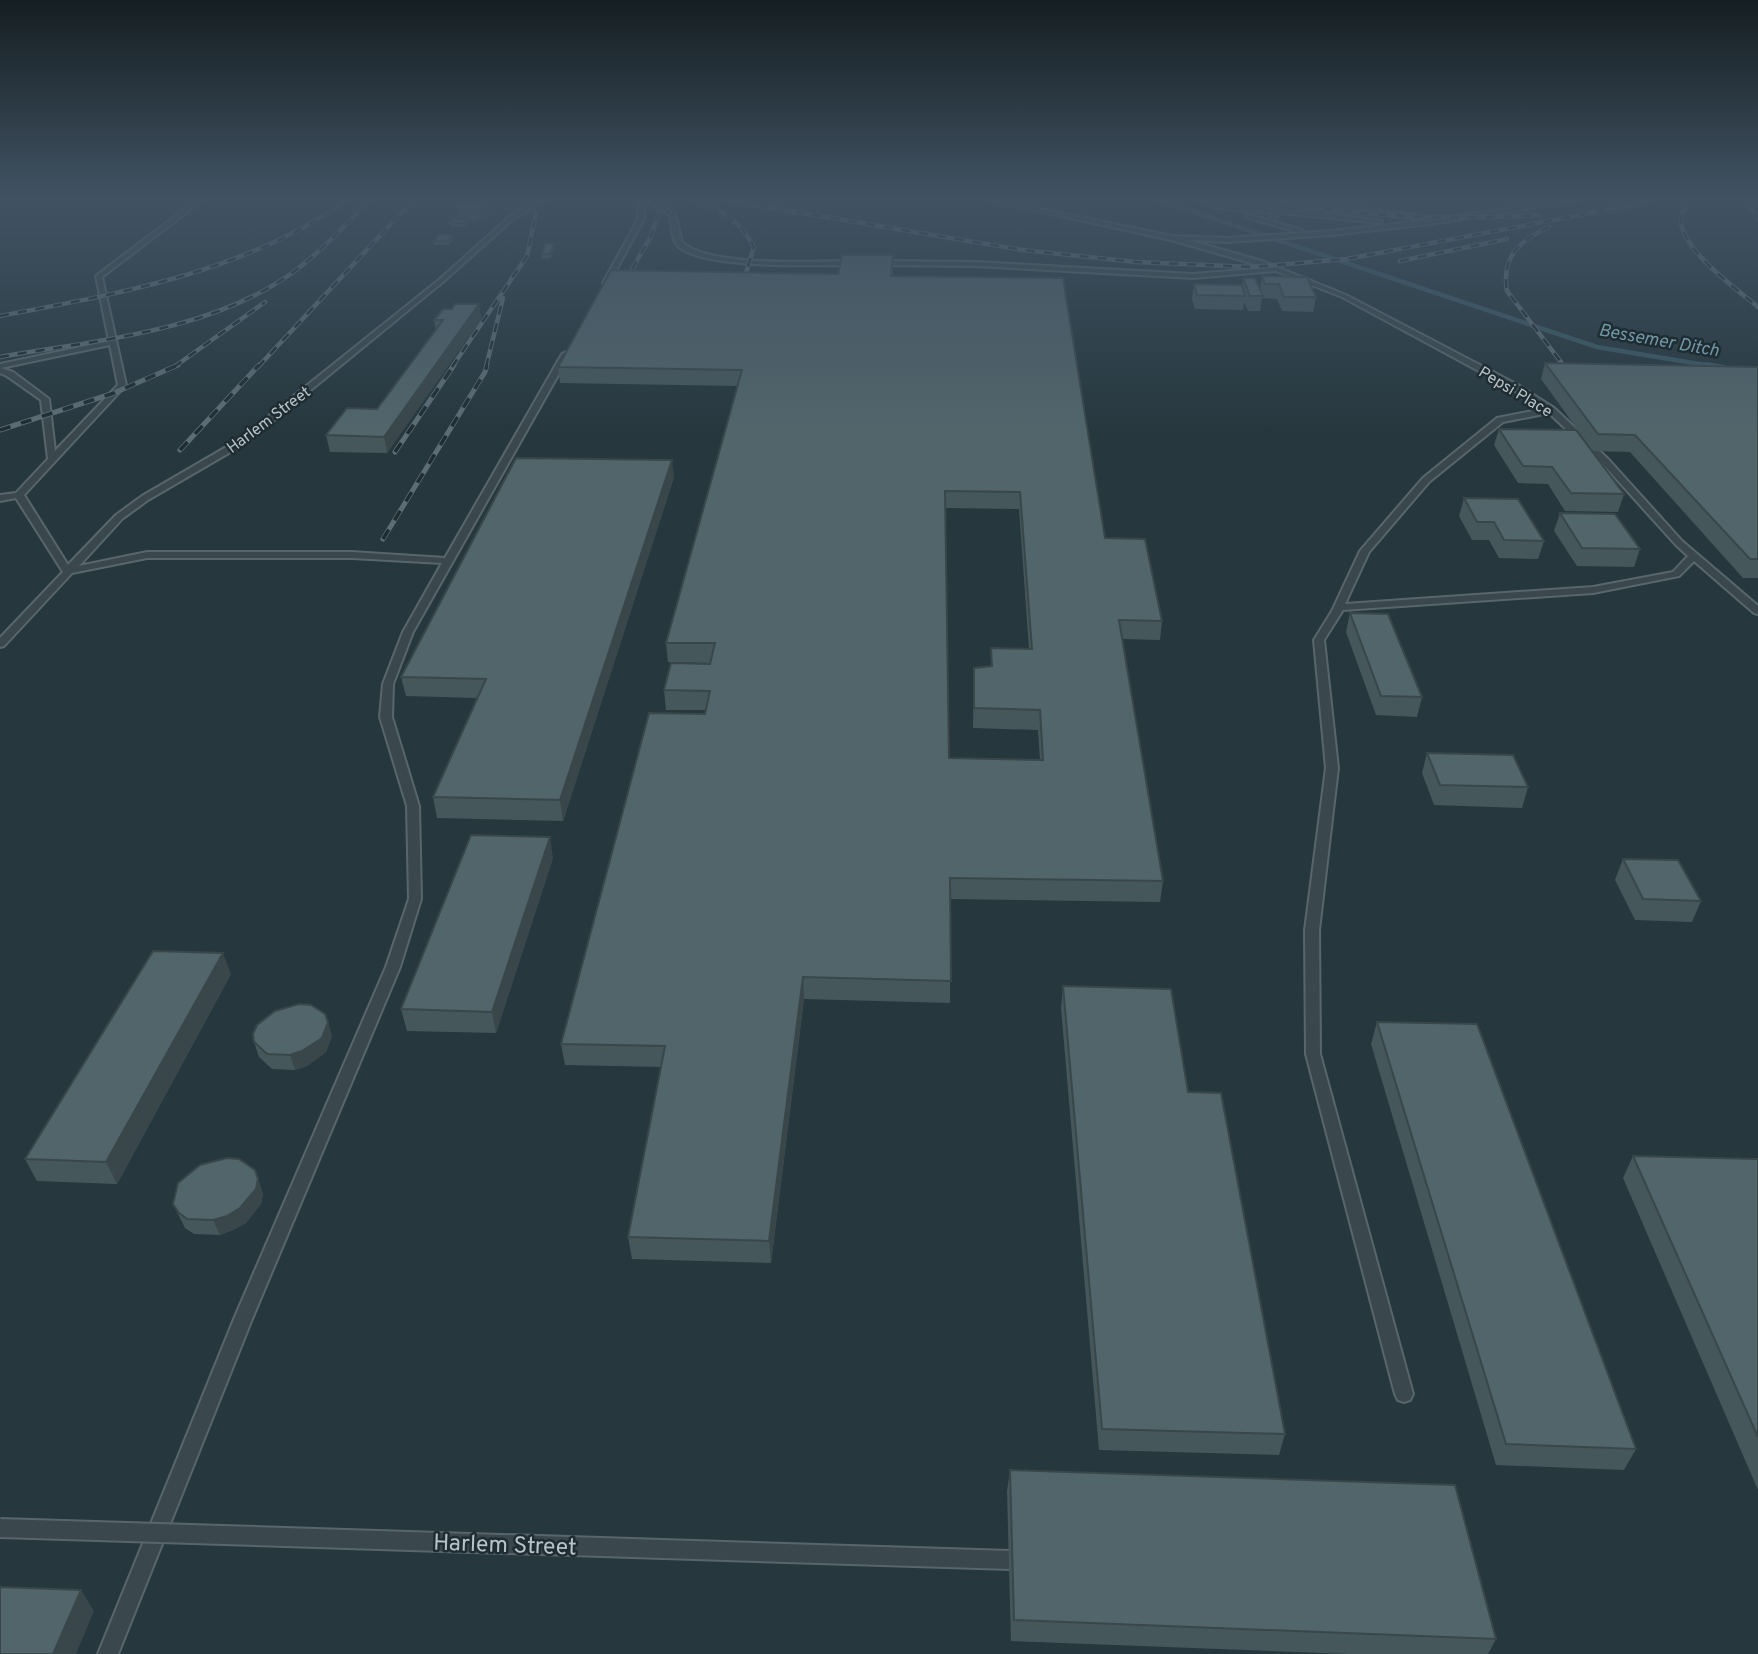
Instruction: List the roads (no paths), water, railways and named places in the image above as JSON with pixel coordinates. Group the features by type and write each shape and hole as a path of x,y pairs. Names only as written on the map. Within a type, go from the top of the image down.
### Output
{"lane":[{"path":"0,498 19,495 122,385 99,277"},
{"name":"Harlem Street","path":"0,644 119,517 145,498 243,441 445,277"},
{"path":"597,300 609,277"},
{"name":"Pepsi Place","path":"1298,277 1344,296 1515,387 1551,410 1605,461 1693,555 1758,611"},
{"path":"0,368 113,342"},
{"path":"108,1654 243,1318 393,967 415,899 413,806 386,718 388,684 408,632 570,347"},
{"path":"0,368 45,399 52,460"},
{"path":"1404,1394 1313,1054 1312,930 1332,768 1319,640 1337,611 1365,551 1426,480 1500,420 1551,410"},
{"path":"19,495 67,571 147,555 317,554 448,561"},
{"path":"1337,611 1339,607 1421,600 1593,590 1676,574 1693,555"},
{"name":"Harlem Street","path":"0,1528 1010,1560"}],"waterway":[{"name":"Bessemer Ditch","path":"1389,277 1597,347 1717,367"},
{"name":"Bessemer Ditch","path":"1706,365 1725,368"}],"railway":[{"path":"0,316 177,277"},
{"path":"0,357 113,339 189,321 225,309 260,293 285,277"},
{"path":"258,367 341,277"},
{"path":"452,367 513,277"},
{"path":"623,285 627,277"},
{"path":"742,286 745,277"},
{"path":"1506,277 1507,291 1564,366"},
{"path":"1722,277 1758,307"},
{"path":"486,367 503,298"},
{"path":"175,366 265,302"},
{"path":"180,450 259,365"},
{"path":"395,452 454,365"},
{"path":"383,539 487,365"},
{"path":"0,430 114,393 175,366"}]}
